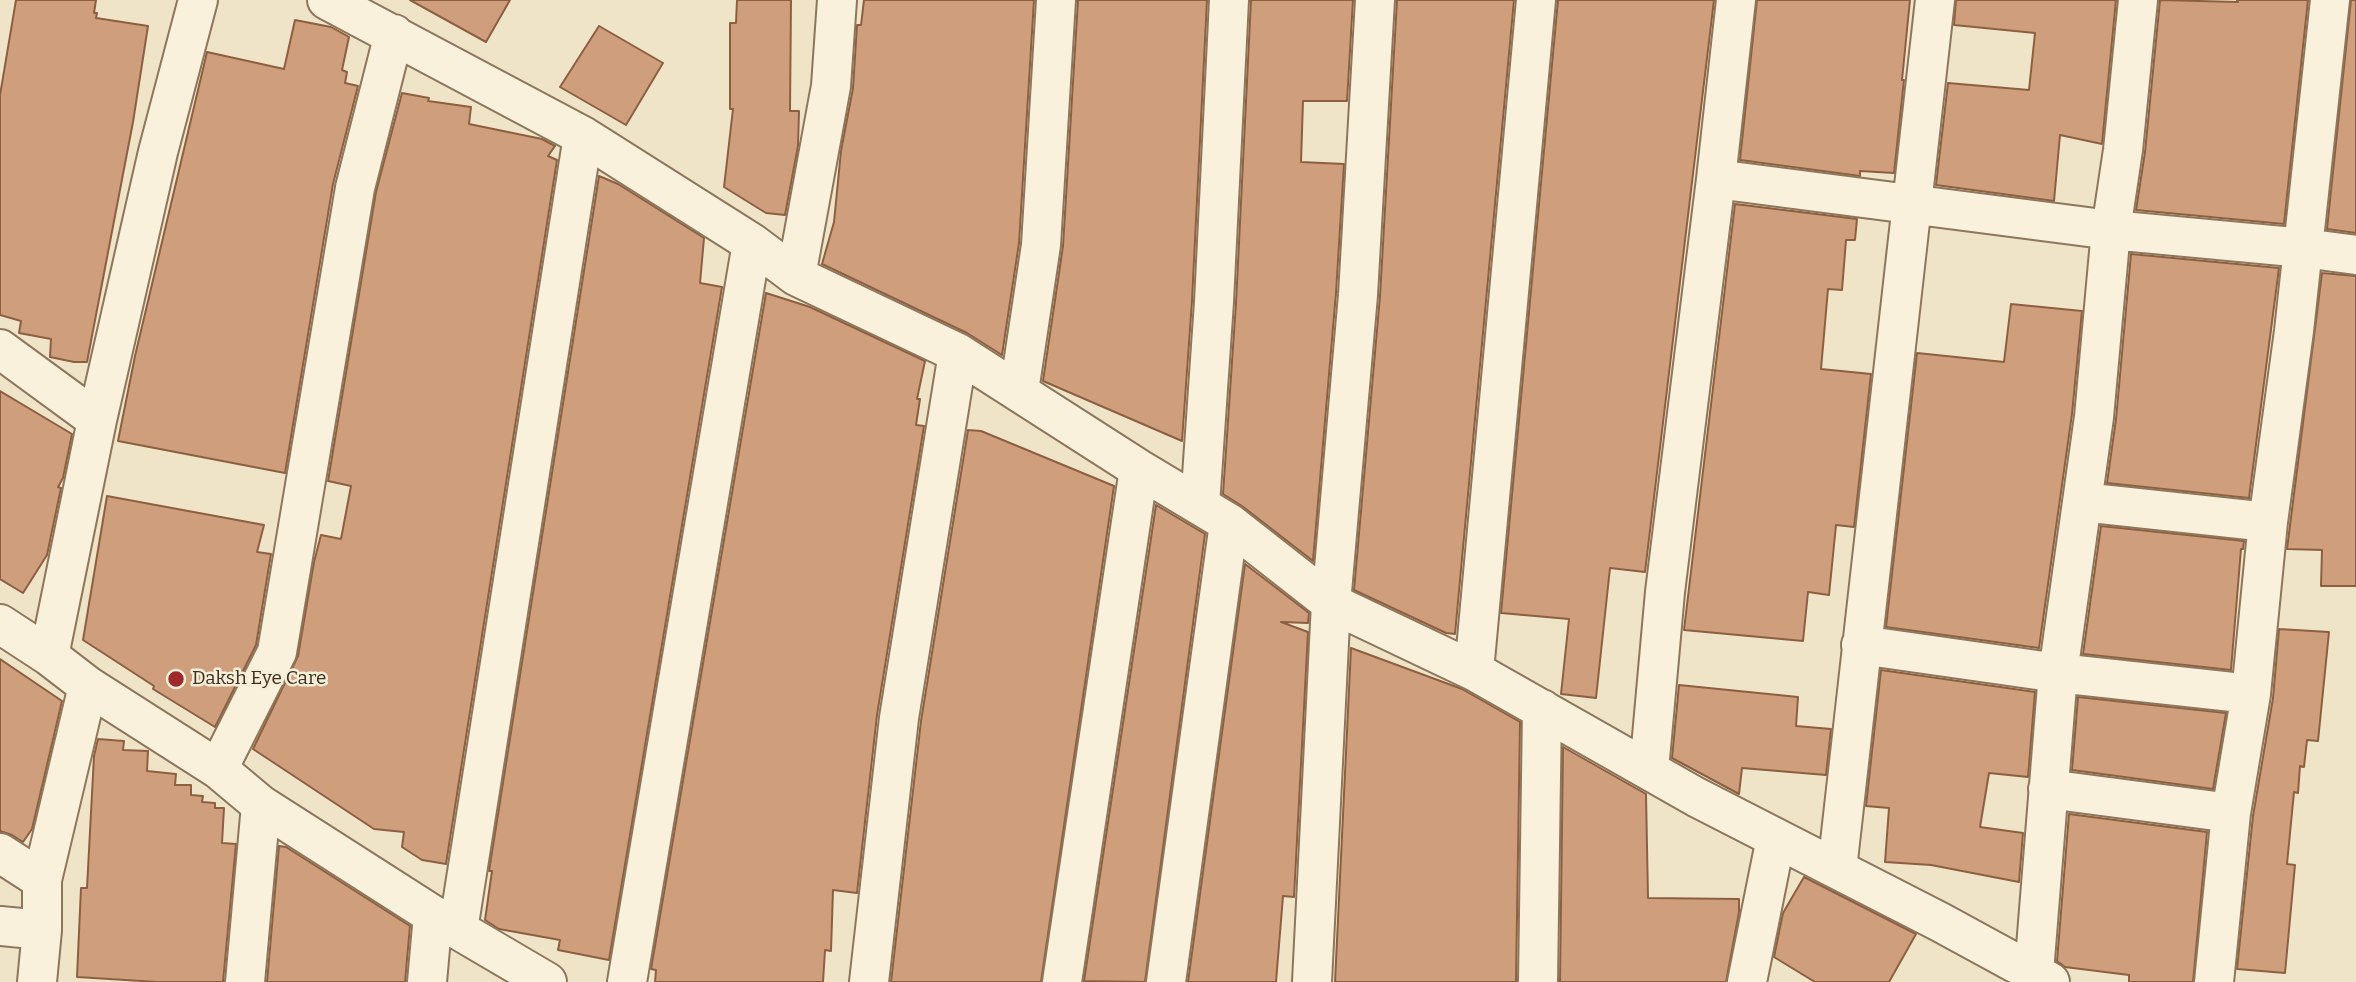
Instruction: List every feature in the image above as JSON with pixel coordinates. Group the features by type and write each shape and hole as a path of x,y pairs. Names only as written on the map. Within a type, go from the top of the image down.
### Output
{"street":[{"path":"49,656 97,420 158,152 198,0"},
{"path":"796,276 831,86 837,0"},
{"path":"1019,391 1041,244 1056,0"},
{"path":"1167,982 1214,514 1216,274 1229,0"},
{"path":"1312,982 1331,603 1358,295 1375,0"},
{"path":"1474,671 1536,0"},
{"path":"1649,770 1667,578 1736,0"},
{"path":"1837,869 1935,0"},
{"path":"331,1 583,136 752,243 796,276 958,353 1214,514 1331,603 1474,671 1649,770 2042,977 2048,789 2059,673 2094,417 2111,230 2123,150 2138,0"},
{"path":"2214,982 2231,813 2251,694 2268,522 2304,248 2330,0"},
{"path":"218,769 277,652 355,188 394,34"},
{"path":"427,982 445,923 583,136"},
{"path":"1716,179 2111,230 2356,255"},
{"path":"628,982 752,243"},
{"path":"0,349 97,420"},
{"path":"869,982 899,718 958,353"},
{"path":"1062,982 1139,469"},
{"path":"2082,502 2268,522"},
{"path":"0,624 88,686 218,769 261,805 445,923 547,982"},
{"path":"1861,645 2059,673 2251,694"},
{"path":"37,982 42,930 42,880 88,686"},
{"path":"1538,982 1542,709"},
{"path":"2048,789 2231,813"},
{"path":"245,982 261,805"},
{"path":"1747,982 1776,838"},
{"path":"0,853 42,880"},
{"path":"0,926 42,930"}],"building":[{"path":"16,0 96,0 96,18 148,26 133,122 87,362 50,357 51,339 19,333 21,321 0,315 0,95"},
{"path":"410,0 510,0 486,42"},
{"path":"737,0 791,0 790,111 799,111 798,146 785,215 766,213 724,187 733,109 730,109 730,23 736,23"},
{"path":"864,0 1034,0 1019,243 1002,355 967,333 822,264 834,222 841,151 853,88 857,25 861,25"},
{"path":"1078,0 1207,0 1182,441 1043,381 1063,246"},
{"path":"1251,0 1353,0 1347,101 1303,101 1301,162 1344,164 1313,561 1223,494 1236,303"},
{"path":"1397,0 1514,0 1455,634 1446,633 1354,590 1380,296"},
{"path":"1558,0 1714,0 1645,572 1610,568 1596,698 1561,694 1569,619 1501,613"},
{"path":"1757,0 1910,0 1894,173 1860,171 1860,176 1740,160"},
{"path":"1956,0 2116,0 2102,144 2060,135 2054,201 1936,185 1948,83 2029,90 2035,33 1954,25"},
{"path":"2160,0 2308,0 2284,224 2136,210 2145,152"},
{"path":"2351,0 2356,0 2356,233 2327,229"},
{"path":"295,20 331,27 349,37 342,70 347,72 345,83 358,86 333,184 285,473 118,441 135,356 207,52 284,69"},
{"path":"599,26 663,63 626,125 560,87"},
{"path":"402,93 429,98 428,101 471,107 469,124 542,139 555,146 548,156 557,160 446,864 422,860 402,847 404,832 374,829 253,749 298,656 321,535 341,539 351,486 328,481 376,192"},
{"path":"599,176 618,184 704,238 700,283 722,287 609,960 558,950 560,940 499,929 485,920 492,871 489,871"},
{"path":"1735,204 1857,219 1855,240 1846,240 1842,290 1828,289 1821,369 1871,374 1854,527 1836,525 1829,595 1808,592 1803,641 1684,630"},
{"path":"2131,254 2279,268 2249,498 2107,483 2116,419"},
{"path":"2322,273 2356,276 2356,586 2321,586 2322,550 2287,549"},
{"path":"766,293 810,307 925,361 917,399 920,399 916,425 924,426 877,715 857,893 833,890 831,951 825,950 823,982 655,982 656,970 651,969"},
{"path":"2011,304 2082,311 2072,414 2039,648 1886,627 1917,353 2004,362"},
{"path":"0,391 72,434 63,478 58,487 61,488 47,555 23,593 0,579"},
{"path":"968,430 981,431 1114,486 1041,982 891,982 921,721"},
{"path":"107,496 264,525 257,552 271,554 256,645 215,727 153,689 154,686 83,640"},
{"path":"1156,505 1205,534 1145,982 1084,981"},
{"path":"2101,526 2244,541 2241,549 2231,670 2083,654"},
{"path":"1245,564 1309,613 1308,623 1281,622 1308,632 1294,897 1283,896 1276,982 1188,982"},
{"path":"2279,629 2329,632 2318,741 2307,740 2304,767 2300,766 2298,793 2294,792 2287,864 2295,865 2285,973 2237,969 2253,816 2273,698"},
{"path":"1351,648 1462,689 1520,722 1516,982 1335,982"},
{"path":"0,659 62,701 32,829 23,842 0,831"},
{"path":"1881,670 2035,692 2028,777 1989,773 1980,827 2023,833 2019,882 1931,865 1885,862 1889,808 1866,806"},
{"path":"1679,685 1798,697 1796,726 1831,729 1826,775 1742,768 1739,794 1672,758"},
{"path":"2078,697 2226,713 2213,789 2072,770"},
{"path":"98,739 124,741 123,750 148,751 147,771 176,774 175,785 191,785 191,795 203,796 202,802 215,803 215,808 224,808 222,843 236,844 223,982 157,982 77,977 81,888 87,888 94,756"},
{"path":"1563,747 1646,794 1648,898 1739,899 1726,982 1560,982"},
{"path":"2069,814 2207,832 2193,982 2129,982 2129,975 2065,967 2057,961"},
{"path":"279,846 286,847 410,926 405,982 267,982"},
{"path":"1804,877 1916,934 1889,982 1815,982 1774,957 1783,913"}],"place":[{"name":"Daksh Eye Care","path":"176,679"}]}
